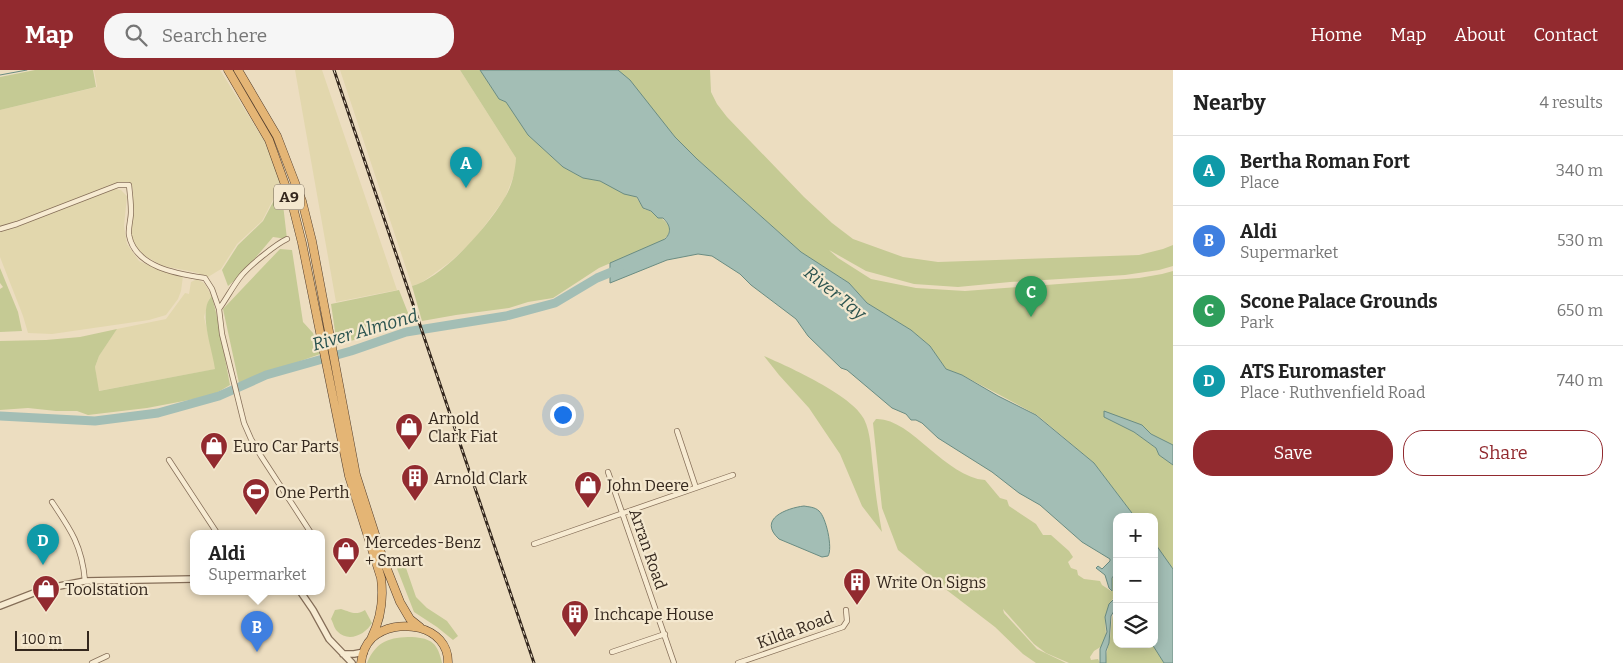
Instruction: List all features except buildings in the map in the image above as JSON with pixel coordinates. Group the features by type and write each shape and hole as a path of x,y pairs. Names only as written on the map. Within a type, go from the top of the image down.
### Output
{"highway":[{"name":"A9","path":"228,70 269,140 293,207 326,334"},
{"name":"A9","path":"238,70 277,136 302,201 312,241 349,476 382,578 382,609 378,625 371,639"},
{"name":"A9","path":"333,378 356,474 383,559 406,614 420,627"},
{"path":"360,663 371,639 388,630 420,627 439,638 448,654 448,663"}],"street":[{"path":"0,228 17,224 118,185 129,185 131,212 129,235 136,250 145,260 165,269 205,278 212,289 219,308 222,334 242,416 251,439 309,530"},
{"path":"219,308 229,296 241,275 277,243 287,239"},
{"path":"677,431 696,488"},
{"path":"169,460 214,530"},
{"name":"Arran Road","path":"608,472 674,663"},
{"path":"534,544 733,475"},
{"path":"52,502 77,542 82,557 85,581"},
{"path":"0,606 44,589 85,581 190,579"},
{"path":"303,595 329,639 352,663"},
{"name":"Kilda Road","path":"738,663 843,627 847,621 846,610"},
{"path":"612,652 665,634"},
{"path":"342,654 364,652"},
{"path":"92,663 107,656"}],"shaded area":[{"path":"94,70 220,70 265,142 280,186 262,221 237,244 221,269 208,277 194,272 163,266 145,256 136,247 130,234 133,190 131,183 119,182 25,219 0,226 0,110 97,87"},
{"path":"295,70 322,70 397,290 336,302"},
{"path":"340,70 460,70 516,158 515,172 505,198 474,240 450,262 421,283 412,286"},
{"path":"115,189 121,190 127,196 124,226 127,244 139,261 159,270 183,276 178,299 166,315 149,320 52,334 28,333 0,257 0,231"},
{"path":"197,279 204,283 212,296 209,299 204,317 216,369 98,391 95,367 99,356 117,329 166,319 185,293 189,294 191,282"}],"green space":[{"path":"35,70 93,70 96,87 0,110 0,77"},
{"path":"460,70 480,70 499,99 506,102 528,135 563,167 583,178 600,181 636,197 644,209 665,221 670,228 668,235 662,241 599,268 553,298 528,302 509,308 422,321 412,286 437,273 464,250 497,210 507,194 515,169 516,158"},
{"path":"618,70 710,70 711,92 717,104 727,117 804,197 832,223 853,239 903,257 938,262 1139,255 1173,245 1173,266 1159,270 1125,275 958,287 914,284 866,271 829,250 871,279 916,288 965,291 1139,278 1173,271 1173,445 1151,434 1142,425 1104,412 1104,417 1134,432 1156,448 1159,455 1173,465 1173,569 1158,548 1158,513 1132,513 1094,463 1037,415 962,375 946,369 930,346 911,330 867,303 849,283 801,252 675,137"},
{"path":"281,187 287,239 273,237 241,275 228,286 222,270 238,245 263,221"},
{"path":"280,249 292,250 303,322 313,333 320,354 239,383 223,309"},
{"path":"0,268 18,312 22,331 0,332 0,289 3,287 0,283"},
{"path":"399,290 412,323 337,345 331,304"},
{"path":"212,296 230,385 213,395 147,408 88,415 77,411 28,408 0,410 0,341 80,337 117,329 99,356 95,367 99,391 215,369 206,321 208,302"},
{"path":"764,356 834,391 857,410 864,419 869,436 882,532 862,506 840,454 809,408"},
{"path":"876,419 889,421 902,427 956,469 970,476 985,480 1000,498 1007,500 1009,506 1036,524 1043,535 1051,535 1069,551 1073,557 1068,562 1071,568 1077,570 1078,575 1084,579 1100,581 1102,585 1111,591 1113,577 1113,599 1109,604 1105,617 1106,635 1102,646 1094,651 1090,657 1091,660 1098,659 1100,663 1069,663 1046,653 1034,644 1003,609 1004,613 1037,649 1066,663 1036,663 1023,654 995,627 898,550 882,508 873,423"},
{"path":"402,564 406,568 416,597 427,608 447,621 458,636 453,640 414,612 396,566"},
{"path":"341,609 356,613 365,610 372,623 365,631 356,636 341,635 336,630 331,619 335,610"},
{"path":"1113,617 1113,648 1155,648 1164,663 1106,663"},
{"path":"412,637 425,639 433,643 442,663 367,663 379,645 390,639"}],"water":[{"name":"River Tay","path":"480,70 618,70 630,80 675,137 697,159 801,252 849,283 867,303 911,330 930,346 946,369 962,375 1036,415 1094,463 1132,513 1113,513 1112,591 1109,588 1105,575 1096,568 1098,566 1102,569 1110,559 1082,542 1040,505 938,438 922,423 911,420 906,414 892,408 847,370 841,368 808,336 796,319 751,285 740,274 712,256 698,254 667,260 610,283 610,263 665,239 669,233 667,223 663,218 658,218 651,211 643,208 637,197 624,194 600,181 583,178 563,167 528,135 506,102 499,99"},
{"path":"1104,411 1142,425 1151,434 1173,445 1173,465 1159,455 1156,448 1134,432 1104,417"},
{"path":"804,506 812,507 822,514 830,546 828,556 822,557 779,539 773,532 771,526 777,516 790,509"},
{"path":"1158,548 1173,569 1173,663 1164,663 1155,648 1158,648"},
{"path":"1113,600 1106,663 1100,663 1100,649 1107,632 1105,617 1109,604"}],"waterway":[{"path":"0,75 27,70"},
{"name":"River Almond","path":"0,416 95,421 158,413 219,396 266,375 351,351 406,332 506,316 555,303 597,278 619,269"}],"railway":[{"path":"334,70 534,663"}],"place":[{"name":"Bertha Roman Fort","path":"466,188"},
{"name":"Scone Palace Grounds","path":"1031,317"},
{"name":"Arnold Clark Fiat","path":"409,451"},
{"name":"Euro Car Parts","path":"214,470"},
{"name":"Arnold Clark","path":"415,502"},
{"name":"John Deere","path":"588,509"},
{"name":"One Perth","path":"256,516"},
{"name":"ATS Euromaster","path":"43,565"},
{"name":"Mercedes-Benz + Smart","path":"346,575"},
{"name":"Write On Signs","path":"857,606"},
{"name":"Toolstation","path":"46,613"},
{"name":"Inchcape House","path":"575,638"},
{"name":"Aldi","path":"257,652"}]}
